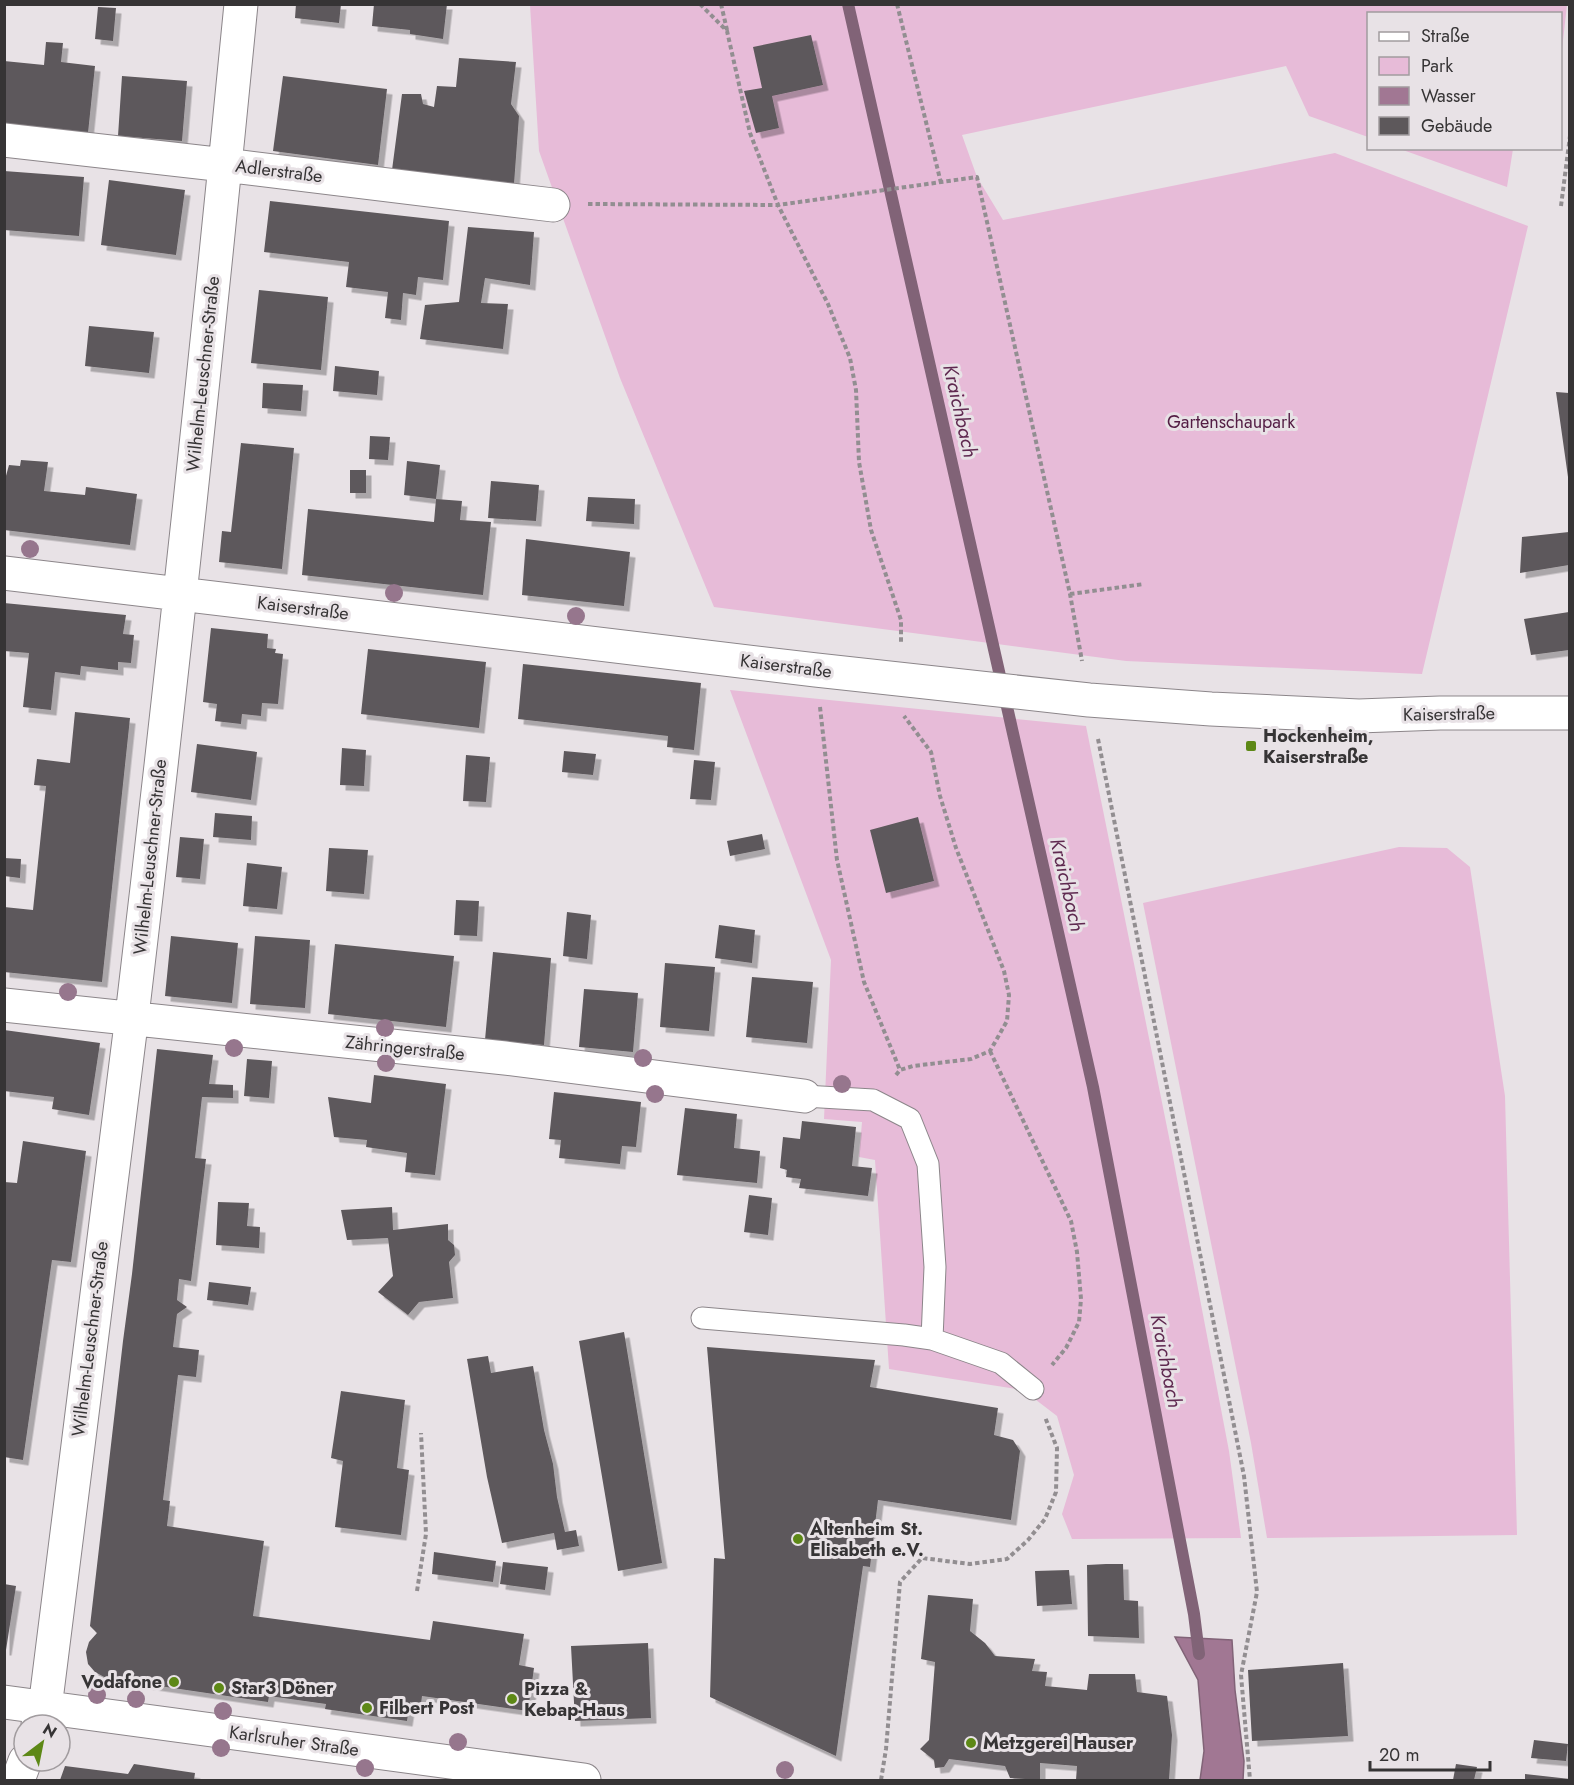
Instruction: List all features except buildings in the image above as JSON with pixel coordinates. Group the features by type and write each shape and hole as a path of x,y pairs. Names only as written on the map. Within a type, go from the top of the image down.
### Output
{"street":[{"name":"Wilhelm-Leuschner-Straße","path":"42,1713 132,1019 180,593 241,4"},
{"name":"Adlerstraße","path":"4,140 553,204"},
{"name":"Kaiserstraße","path":"4,573 816,670 1089,700 1359,716 1440,713 1569,713"},
{"name":"Zähringerstraße","path":"4,1005 505,1058 804,1096"},
{"name":"Karlsruher Straße","path":"4,1702 31,1713"},
{"name":"Karlsruher Straße","path":"72,1721 584,1780"}],"lane":[{"path":"804,1096 873,1100 910,1119 928,1164 935,1267 932,1339"},
{"path":"702,1318 932,1339 1001,1363 1033,1389"}],"path":[{"path":"700,4 727,31"},
{"path":"721,4 750,133 778,205 828,304 850,358 856,390 859,462 871,530 901,620 900,678 904,718 931,752 940,796 956,848 1004,971 1009,995 1007,1021 990,1051 971,1059 913,1066 900,1070 873,1100"},
{"path":"897,4 941,183"},
{"path":"1561,206 1569,136"},
{"path":"553,204 739,203 778,205 977,177 1070,594 1089,700 1244,1476 1257,1592 1241,1675 1250,1780"},
{"path":"1070,594 1144,584"},
{"path":"816,670 837,860 864,982 900,1070"},
{"path":"881,1780 886,1749 900,1582 922,1558 970,1564 1006,1559 1028,1540 1045,1519 1056,1492 1057,1448 1033,1389 1066,1348 1078,1322 1081,1299 1077,1252 1071,1221 990,1051"},
{"path":"417,1591 426,1534 421,1433"}],"green space":[{"name":"Gartenschaupark","path":"530,5 1567,5 1562,49 1562,12 1367,12 1367,137 1309,116 1286,66 962,135 977,177 1003,220 1335,153 1528,226 1422,674 1126,661 714,607 620,378 539,151"},
{"path":"1403,150 1513,150 1507,187"},
{"path":"730,690 1086,726 1171,1147 1229,1451 1241,1538 1072,1539 1062,1514 1074,1475 1057,1416 1023,1390 889,1369 875,1160 859,1157 862,1122 824,1119 831,960"},
{"path":"1399,847 1447,848 1470,867 1505,1096 1517,1535 1267,1538 1251,1443 1143,903"}],"water":[{"path":"1175,1637 1232,1640 1235,1690 1244,1761 1243,1780 1200,1780 1204,1751 1198,1680"}],"waterway":[{"name":"Kraichbach","path":"848,4 1093,1087 1194,1614 1199,1654"}],"place":[{"name":"Hockenheim, Kaiserstraße","path":"1251,746"},
{"name":"Altenheim St. Elisabeth e.V.","path":"798,1539"},
{"name":"Vodafone","path":"174,1682"},
{"name":"Star3 Döner","path":"219,1688"},
{"name":"Pizza & Kebap-Haus","path":"512,1699"},
{"name":"Filbert Post","path":"367,1708"},
{"name":"Metzgerei Hauser","path":"971,1743"}]}
